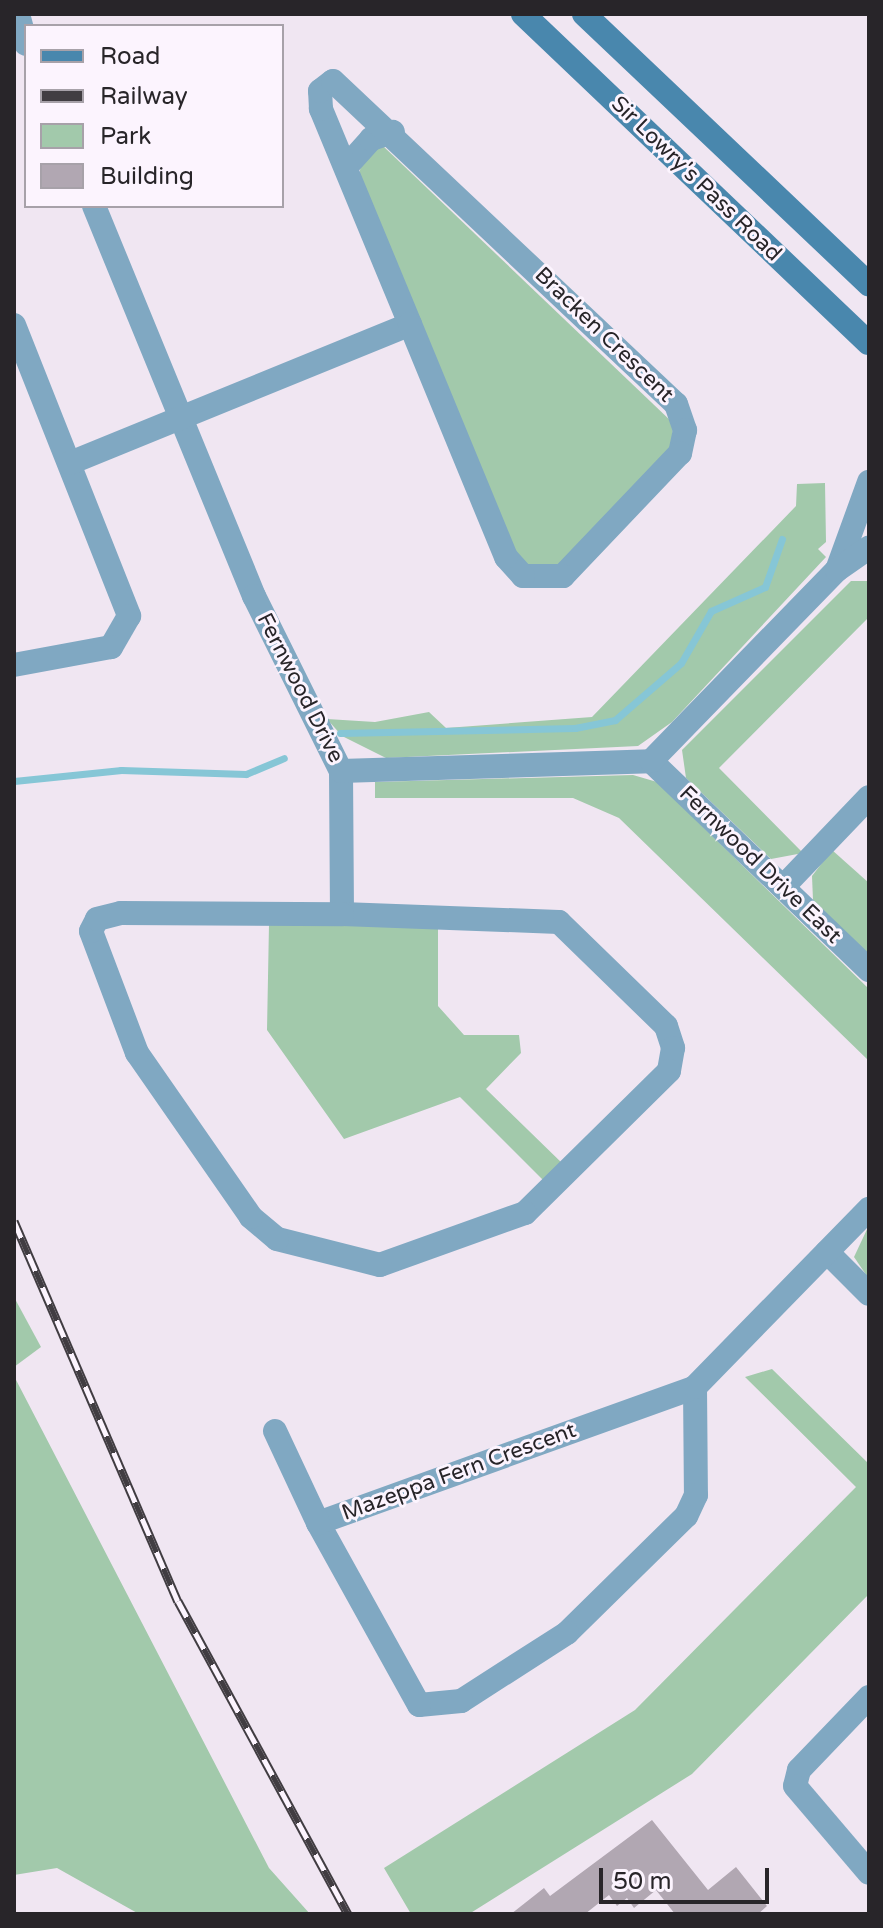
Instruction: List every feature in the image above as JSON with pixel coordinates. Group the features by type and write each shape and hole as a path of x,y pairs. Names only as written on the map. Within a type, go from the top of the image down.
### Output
{"main road":[{"name":"Sir Lowry's Pass Road","path":"523,14 869,343"},
{"name":"Sir Lowry's Pass Road","path":"584,14 869,284"}],"street":[{"path":"18,14 24,36"},
{"name":"Bracken Crescent","path":"342,83 676,404 685,430 680,453 563,576 523,576 506,557 346,167 321,109 324,85 342,83"},
{"path":"346,167 371,139 393,132"},
{"name":"Fernwood Drive","path":"95,208 254,596 341,771 651,761"},
{"path":"70,463 410,324"},
{"path":"14,325 126,600 125,631 111,647 92,653 14,665"},
{"path":"837,570 869,482"},
{"path":"651,761 837,570 869,548"},
{"name":"Fernwood Drive East","path":"651,761 869,970"},
{"path":"341,771 342,914"},
{"path":"783,887 869,797"},
{"path":"121,913 342,914 559,922 666,1026 673,1048 669,1071 525,1213 380,1265 277,1239 251,1217 137,1053 91,931 97,919 121,913"},
{"path":"695,1387 869,1209"},
{"path":"827,1252 869,1294"},
{"name":"Mazeppa Fern Crescent","path":"695,1387 696,1495 686,1516 567,1633 452,1705 429,1708 408,1694 318,1523 695,1387"},
{"path":"275,1431 318,1523"},
{"path":"869,1697 799,1770 795,1786 869,1873"}],"green space":[{"path":"383,146 673,423 672,450 553,570 519,562 359,178 362,155"},
{"path":"825,483 826,542 818,549 826,557 672,722 638,746 386,758 342,736 327,719 375,722 429,712 446,728 592,717 796,506 797,484"},
{"path":"851,581 869,581 869,617 719,768 803,853 771,859 686,778 682,750"},
{"path":"633,775 657,782 869,989 869,1061 619,818 573,798 375,798 375,782"},
{"path":"832,850 869,883 869,959 813,900 812,876"},
{"path":"269,924 438,925 438,1006 464,1035 519,1035 521,1053 486,1089 565,1166 547,1184 460,1097 344,1139 267,1030"},
{"path":"869,1225 869,1279 854,1257"},
{"path":"14,1297 41,1347 14,1367"},
{"path":"772,1369 869,1464 869,1594 692,1774 469,1914 411,1914 384,1868 635,1710 856,1487 745,1377"},
{"path":"14,1376 269,1868 310,1914 139,1914 57,1868 14,1875"}],"building":[{"path":"652,1820 708,1890 736,1867 767,1906 758,1914 675,1914 656,1890 634,1908 627,1898 617,1906 609,1895 585,1914 511,1914 544,1888 550,1896"}],"waterway":[{"path":"340,733 575,728 615,720 681,663 711,611 765,587 782,539"},
{"path":"14,781 121,770 246,774 284,758"}],"railway":[{"path":"14,1221 178,1601 348,1914"}]}
